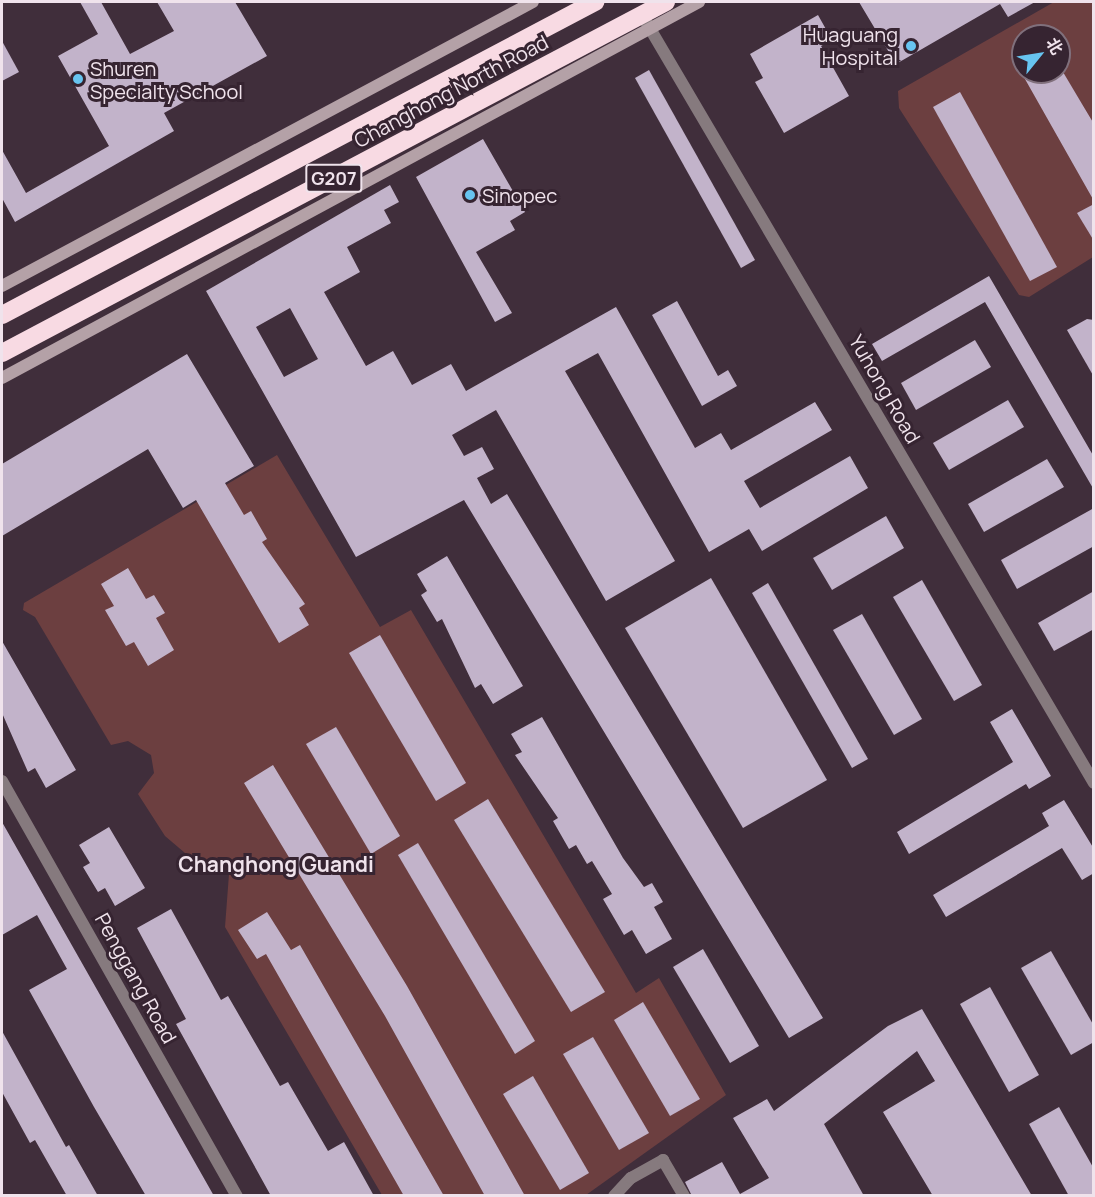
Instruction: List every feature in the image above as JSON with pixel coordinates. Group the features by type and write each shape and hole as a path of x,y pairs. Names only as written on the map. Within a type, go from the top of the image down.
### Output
{"highway":[{"name":"Changhong North Road","path":"2,315 595,2"},
{"name":"Changhong North Road","path":"2,353 646,22 666,2"}],"street":[{"path":"2,286 533,2"},
{"path":"2,378 646,22 699,2"},
{"name":"Yuhong Road","path":"646,22 1094,783"},
{"name":"Penggang Road","path":"2,780 237,1196"},
{"path":"614,1196 631,1178 663,1160 684,1196"}],"shaded area":[{"path":"1054,2 1093,2 1093,257 1029,297 1019,295 899,108 898,91 1011,27 1011,84 1071,84 1071,24 1015,24"},
{"path":"277,455 380,627 411,610 636,993 659,978 726,1095 586,1195 382,1195 225,927 229,874 185,853 165,836 138,794 154,773 151,755 128,741 111,745 35,617 23,610 24,603"}],"building":[{"path":"80,2 101,2 130,54 174,31 157,2 235,2 267,56 164,113 174,131 15,222 2,198 2,150 26,193 109,146 58,56 98,34"},
{"path":"859,2 1035,2 1008,17 1000,4 896,64"},
{"path":"818,15 832,40 821,46 849,96 784,133 755,82 763,78 750,54"},
{"path":"2,41 19,72 2,81"},
{"path":"649,70 755,260 741,268 635,78"},
{"path":"1028,84 1070,84 1094,124 1094,201"},
{"path":"960,92 1057,267 1030,281 933,107"},
{"name":"Sinopec","path":"483,139 525,212 510,221 515,230 476,252 512,313 495,322 416,177"},
{"path":"390,185 399,202 384,210 391,223 347,247 360,272 324,292 366,366 393,351 412,385 451,364 466,391 616,307 695,448 721,433 731,450 815,402 832,430 744,481 760,508 850,456 868,488 762,551 749,529 709,552 598,353 565,371 675,561 606,601 496,410 452,435 464,456 482,447 494,469 477,478 491,504 507,494 823,1018 789,1038 464,500 356,557 206,291","holes":["290,308 318,359 284,377 256,327"]},
{"path":"1094,204 1094,241 1077,213"},
{"path":"989,276 1094,457 1094,490 985,302 882,361 872,344"},
{"path":"677,301 718,376 728,370 737,386 702,406 652,315"},
{"path":"1087,319 1094,320 1094,377 1067,330"},
{"path":"975,340 991,367 916,410 901,383"},
{"path":"187,354 254,466 225,483 244,515 251,511 267,539 262,542 305,604 299,608 309,625 279,643 196,500 183,508 148,449 2,536 2,464"},
{"path":"1008,400 1024,427 949,470 933,443"},
{"path":"1047,459 1064,487 984,532 968,504"},
{"path":"1094,508 1094,546 1017,589 1001,560"},
{"path":"886,516 904,548 832,590 813,558"},
{"path":"447,556 523,686 493,704 481,684 475,688 442,619 437,622 421,595 427,591 417,574"},
{"path":"128,568 146,599 154,595 165,613 156,618 174,650 148,666 134,642 126,646 105,610 114,606 101,584"},
{"path":"711,578 827,780 743,828 625,628"},
{"path":"922,580 982,685 954,701 893,597"},
{"path":"768,583 868,759 852,768 752,593"},
{"path":"1094,591 1094,629 1054,651 1038,623"},
{"path":"862,614 922,719 894,735 833,630"},
{"path":"380,635 466,783 436,801 349,653"},
{"path":"2,641 76,770 46,788 35,768 28,772 2,713"},
{"path":"1012,709 1051,776 1029,789 1026,784 909,854 897,832 1013,762 990,722"},
{"path":"542,717 623,858 644,887 652,883 663,902 654,907 672,939 646,954 632,930 624,935 603,899 612,894 592,861 587,864 576,845 569,849 553,821 558,818 515,755 522,752 511,734"},
{"path":"336,727 400,836 371,854 306,744"},
{"path":"273,765 407,986 525,1196 485,1196 385,1016 244,783"},
{"path":"488,799 605,992 571,1012 454,820"},
{"path":"1064,800 1094,849 1094,873 1082,880 1062,848 946,917 933,895 1049,826 1042,813"},
{"path":"2,822 214,1196 146,1196 94,1107 29,990 67,969 37,915 2,935"},
{"path":"109,827 145,888 115,906 105,888 98,892 83,867 90,863 79,845"},
{"path":"418,843 535,1041 515,1054 398,855"},
{"path":"171,909 221,1000 228,996 280,1086 288,1082 328,1151 344,1142 374,1196 271,1196 176,1024 186,1019 137,928"},
{"path":"267,912 291,950 300,945 444,1196 404,1196 266,954 257,959 238,930"},
{"path":"703,949 759,1046 730,1063 673,967"},
{"path":"1051,951 1094,1026 1094,1042 1071,1055 1021,968"},
{"path":"990,987 1039,1075 1009,1092 960,1004"},
{"path":"643,1002 700,1099 670,1116 614,1020"},
{"path":"922,1009 1032,1196 933,1196 883,1112 935,1081 917,1051 824,1124 864,1196 692,1196 685,1182 722,1162 740,1194 769,1178 733,1118 767,1099 774,1111 888,1026"},
{"path":"2,1031 66,1147 69,1145 98,1196 67,1196 35,1140 30,1143 2,1092"},
{"path":"593,1037 649,1133 619,1150 563,1054"},
{"path":"533,1076 589,1173 560,1190 503,1094"},
{"path":"1059,1107 1094,1169 1094,1196 1069,1196 1029,1124"}],"place":[{"name":"Huaguang Hospital","path":"911,46"},
{"name":"Shuren Specialty School","path":"78,79"},
{"name":"Sinopec","path":"470,195"}],"district":[{"name":"Changhong Guandi","path":"276,864"}]}
